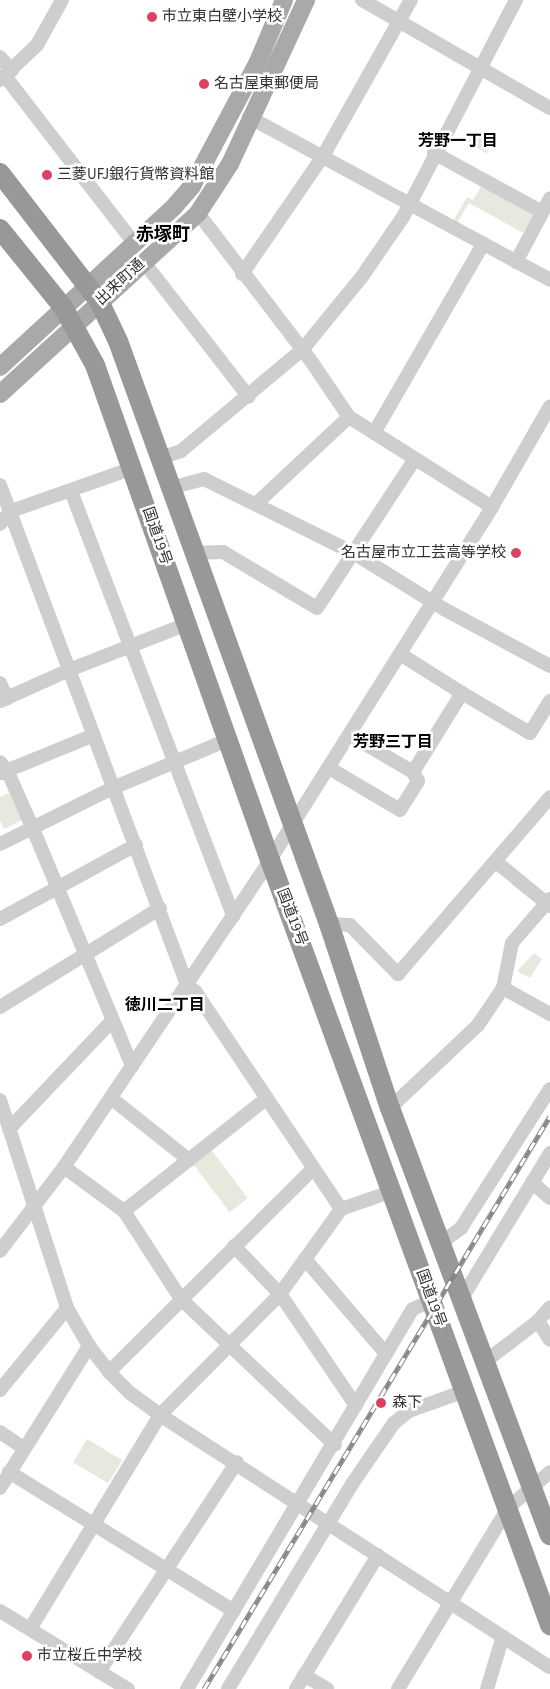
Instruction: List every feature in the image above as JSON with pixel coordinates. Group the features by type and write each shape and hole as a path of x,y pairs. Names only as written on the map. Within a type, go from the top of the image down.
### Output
{"highway":[{"name":"国道19号","path":"0,173 100,301 118,341 329,924 390,1108 442,1242 550,1535"},
{"name":"国道19号","path":"0,229 64,307 95,365 133,468 186,624 230,739 270,860 393,1191 550,1625"}],"main road":[{"name":"出来町通","path":"0,367 86,284 173,208 196,178 257,64 284,0"},
{"name":"出来町通","path":"0,394 142,261 198,213 230,164 249,117 306,0"}],"street":[{"path":"6,76 37,44 62,0"},
{"path":"362,0 550,108"},
{"path":"242,274 323,156 412,0"},
{"path":"160,458 181,451 302,350 361,278 403,217 408,202 434,152 516,0"},
{"path":"0,57 6,76 134,243"},
{"path":"249,117 550,280"},
{"path":"434,152 542,212"},
{"path":"516,262 550,198"},
{"path":"198,213 242,274 302,350 349,417 492,507"},
{"path":"374,433 483,244"},
{"path":"142,261 248,397"},
{"path":"0,1251 34,1210 64,1167 270,860 492,507 550,406"},
{"path":"256,504 349,417"},
{"path":"194,554 223,552 317,608 352,552 415,459"},
{"path":"0,524 11,511 133,468"},
{"path":"170,488 204,479 352,552 434,601 550,666"},
{"path":"0,485 115,787 187,985 196,991 341,1209"},
{"path":"72,491 129,646 233,916"},
{"path":"0,683 3,700 69,670 186,624"},
{"path":"400,654 530,733 550,701"},
{"path":"413,772 462,693"},
{"path":"94,735 2,769 33,828 132,1066"},
{"path":"329,768 400,810 418,781 413,772 350,735"},
{"path":"0,844 115,787 230,739"},
{"path":"329,924 350,925 398,974 550,797"},
{"path":"0,919 136,845"},
{"path":"390,1108 478,1025 503,988 512,943 548,903 495,860"},
{"path":"0,1007 160,908"},
{"path":"503,988 550,1014"},
{"path":"5,1121 112,1021"},
{"path":"442,1242 461,1228 550,1089"},
{"path":"111,1098 189,1160"},
{"path":"124,1211 267,1098"},
{"path":"0,1100 5,1121 67,1308 89,1346 109,1372 130,1393 160,1415 237,1462 327,1524 550,1667"},
{"path":"462,1298 550,1153"},
{"path":"64,1167 124,1211 181,1298 228,1346 335,1445"},
{"path":"109,1372 181,1298 313,1169"},
{"path":"532,1182 550,1198"},
{"path":"30,1629 160,1415 280,1294 341,1209 393,1191"},
{"path":"234,1246 280,1294 356,1406"},
{"path":"306,1259 386,1354"},
{"path":"187,1689 335,1445 413,1309 432,1300"},
{"path":"486,1361 538,1321 550,1307"},
{"path":"0,1390 67,1308"},
{"path":"538,1321 550,1340"},
{"path":"0,1488 89,1346"},
{"path":"228,1689 327,1524 401,1416 465,1391"},
{"path":"0,1432 24,1448"},
{"path":"100,1672 237,1462"},
{"path":"9,1472 234,1611"},
{"path":"398,1689 508,1508 550,1472"},
{"path":"296,1689 378,1555"},
{"path":"0,1611 128,1689"},
{"path":"487,1689 503,1636"},
{"path":"304,1675 327,1689"}],"shaded area":[{"path":"475,130 494,142 486,154 468,142"},
{"path":"482,185 534,214 523,233 469,203 457,223 453,221 467,197 473,200"},
{"path":"9,793 22,820 4,829 0,820 0,797"},
{"path":"534,953 542,959 530,978 517,971"},
{"path":"210,1148 248,1198 230,1212 192,1162"},
{"path":"87,1439 122,1460 108,1483 73,1462"}],"railway":[{"path":"204,1689 550,1116"}],"place":[{"name":"市立東白壁小学校","path":"152,17"},
{"name":"名古屋東郵便局","path":"204,84"},
{"name":"三菱UFJ銀行貨幣資料館","path":"47,175"},
{"name":"名古屋市立工芸高等学校","path":"516,553"},
{"name":"森下","path":"381,1403"},
{"name":"市立桜丘中学校","path":"27,1656"}],"district":[{"name":"芳野一丁目","path":"458,141"},
{"name":"赤塚町","path":"163,235"},
{"name":"芳野三丁目","path":"393,742"},
{"name":"徳川二丁目","path":"165,1005"}]}
